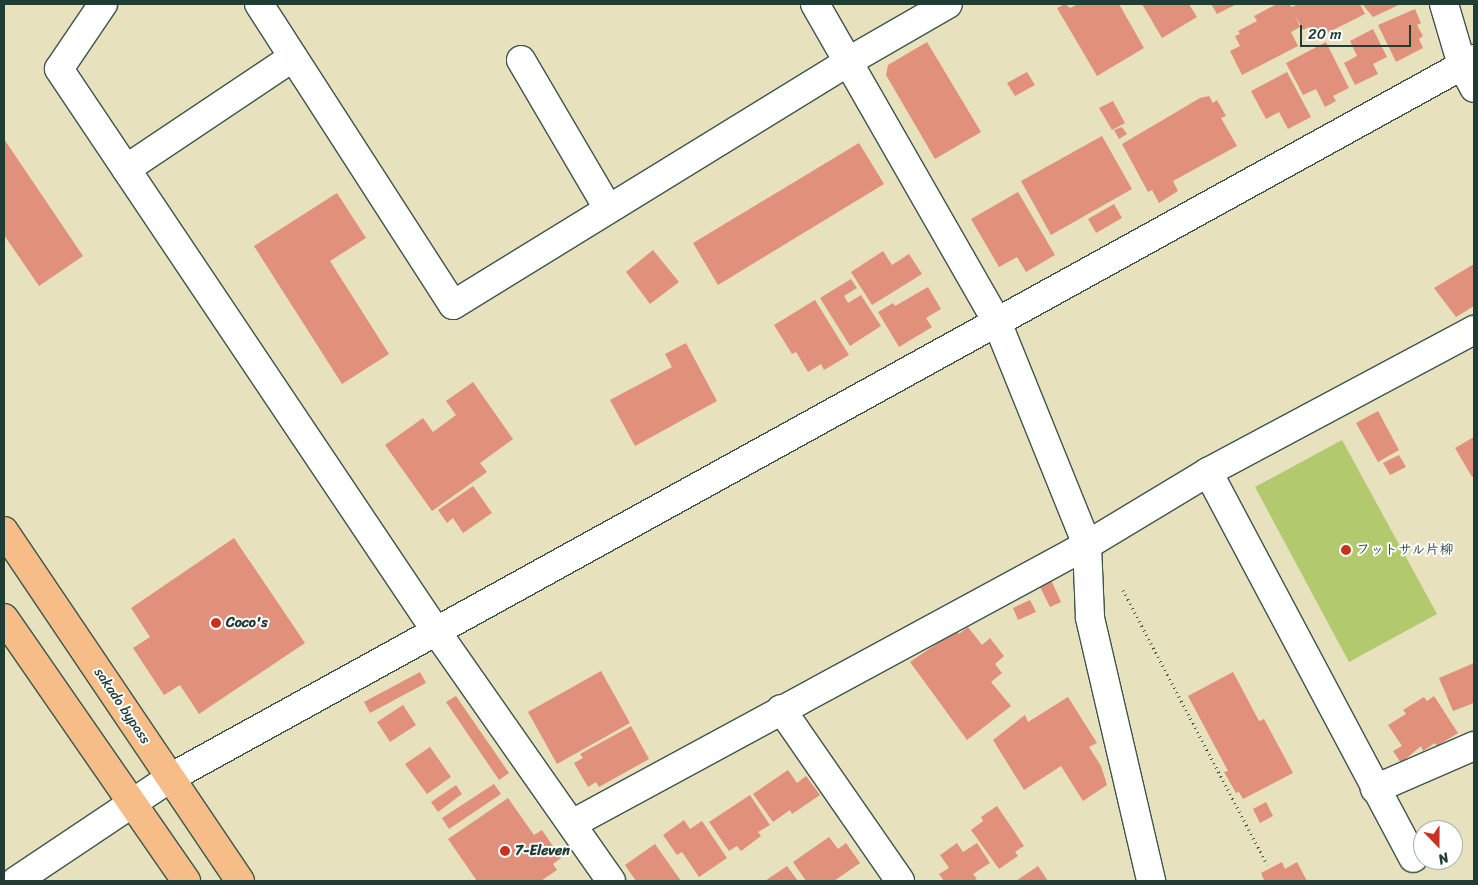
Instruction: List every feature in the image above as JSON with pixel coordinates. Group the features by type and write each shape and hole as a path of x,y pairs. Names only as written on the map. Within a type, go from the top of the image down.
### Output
{"highway":[{"name":"sakado bypass","path":"4,532 240,881"},
{"path":"4,618 186,881"}],"street":[{"path":"103,4 60,69 436,631 611,881"},
{"path":"259,4 453,305 848,61 948,4"},
{"path":"815,4 997,322 1087,545 1090,618 1151,881"},
{"path":"16,881 132,801 170,778 997,322 1470,71 1444,4"},
{"path":"126,169 293,57"},
{"path":"521,60 608,208"},
{"path":"572,824 781,709 1087,545 1208,472 1474,330"},
{"path":"1208,472 1413,858"},
{"path":"781,709 900,881"},
{"path":"1375,789 1474,746"}],"path":[{"path":"1122,588 1267,864"}],"green space":[{"name":"フットサル片柳","path":"1342,440 1437,614 1349,662 1255,487"}],"building":[{"path":"1065,4 1070,8 1078,4 1119,4 1144,48 1097,76 1057,8"},
{"path":"1142,4 1189,4 1197,17 1162,38"},
{"path":"1211,4 1237,4 1217,14"},
{"path":"1277,4 1289,4 1292,7 1298,4 1360,4 1365,14 1315,39 1309,27 1303,30 1295,15 1300,27 1291,32 1298,46 1242,75 1230,51 1240,46 1235,36 1240,34 1238,31 1257,21 1254,16"},
{"path":"1362,4 1401,4 1373,17"},
{"path":"1415,9 1421,23 1417,25 1423,36 1419,39 1423,48 1396,62 1378,25"},
{"path":"1373,29 1387,57 1373,64 1378,74 1355,85 1344,63 1357,56 1350,41"},
{"path":"927,42 981,132 935,159 886,75 888,65"},
{"path":"1326,42 1349,88 1333,96 1336,101 1325,107 1316,89 1303,95 1286,63"},
{"path":"1027,72 1035,85 1015,96 1007,83"},
{"path":"1287,72 1311,117 1288,129 1279,112 1266,119 1251,91"},
{"path":"1209,96 1213,103 1217,100 1226,116 1221,118 1237,146 1173,181 1178,191 1159,203 1152,190 1148,192 1122,144 1200,98"},
{"path":"1113,101 1125,123 1112,130 1099,108"},
{"path":"1122,127 1127,134 1119,139 1114,130"},
{"path":"1102,136 1132,189 1051,235 1021,181"},
{"path":"4,139 83,256 39,286 4,235"},
{"path":"859,143 884,184 718,285 693,243"},
{"path":"1018,192 1055,255 1026,272 1017,257 999,267 971,219"},
{"path":"337,193 366,238 330,261 389,354 342,384 254,246"},
{"path":"1114,204 1122,218 1096,233 1088,219"},
{"path":"653,250 679,282 650,304 626,272"},
{"path":"883,251 892,265 909,254 922,274 872,305 851,272"},
{"path":"1474,264 1474,306 1456,317 1434,288"},
{"path":"851,279 857,288 844,296 848,303 861,295 881,326 850,346 820,298"},
{"path":"928,287 941,309 926,318 932,327 899,347 878,312 893,303 895,306"},
{"path":"815,300 849,355 824,370 821,364 808,372 796,352 792,354 774,325"},
{"path":"686,343 717,401 635,446 610,400 672,367 665,354"},
{"path":"473,382 513,439 480,463 487,472 432,511 385,445 423,418 433,432 456,415 446,401"},
{"path":"1378,411 1399,450 1378,462 1356,423"},
{"path":"1474,437 1474,476 1472,477 1455,448"},
{"path":"1399,455 1406,467 1390,475 1383,463"},
{"path":"473,486 492,513 463,533 453,518 447,523 438,510"},
{"name":"Coco's","path":"234,538 305,643 199,714 180,685 164,695 133,648 150,637 131,608"},
{"path":"1051,580 1061,602 1050,607 1039,585"},
{"path":"1030,600 1036,612 1018,620 1013,608"},
{"path":"968,627 982,645 990,638 1004,656 995,664 1002,673 991,682 1011,706 967,740 910,662 957,630 959,634"},
{"path":"1474,663 1474,703 1453,711 1439,678"},
{"path":"601,671 630,723 557,764 528,712"},
{"path":"420,672 426,683 370,713 364,702"},
{"path":"1233,672 1259,721 1264,719 1293,773 1243,799 1239,792 1236,793 1224,772 1228,771 1188,696"},
{"path":"456,696 509,773 499,780 446,702"},
{"path":"1434,696 1458,733 1437,746 1435,743 1423,751 1421,746 1401,763 1393,751 1402,746 1388,725 1406,714 1403,710 1424,697 1427,701"},
{"path":"1068,697 1097,743 1089,747 1101,766 1107,785 1083,801 1061,766 1024,790 993,740 1025,715 1028,722"},
{"path":"403,705 416,725 390,742 377,722"},
{"path":"631,726 649,759 599,787 596,782 588,787 574,763 583,758 580,754"},
{"path":"430,747 451,777 427,794 405,764"},
{"path":"788,770 797,783 806,776 820,795 792,814 790,810 773,822 753,794"},
{"path":"494,784 501,794 449,829 442,818"},
{"path":"456,785 462,794 438,812 431,802"},
{"path":"750,795 770,825 758,832 761,836 741,851 737,846 729,851 709,822"},
{"path":"508,798 534,835 542,830 561,858 553,864 557,870 541,881 477,881 448,839"},
{"path":"1266,802 1273,816 1260,823 1253,809"},
{"path":"997,806 1024,846 1015,852 1018,856 999,869 971,830 983,821 981,817"},
{"path":"684,820 690,829 702,821 727,858 699,877 682,852 677,855 663,835"},
{"path":"829,837 838,849 846,843 860,863 834,881 806,881 793,862"},
{"path":"957,843 963,852 977,843 990,863 973,874 977,879 973,881 944,881 939,874 949,868 940,855"},
{"path":"655,844 681,881 636,881 625,865"},
{"path":"1282,862 1285,869 1297,862 1307,881 1261,881 1264,880 1261,873"},
{"path":"787,866 798,881 765,881"},
{"path":"1038,866 1048,881 1016,881"}],"place":[{"name":"フットサル片柳","path":"1346,550"},
{"name":"Coco's","path":"216,623"},
{"name":"7-Eleven","path":"505,851"}]}
